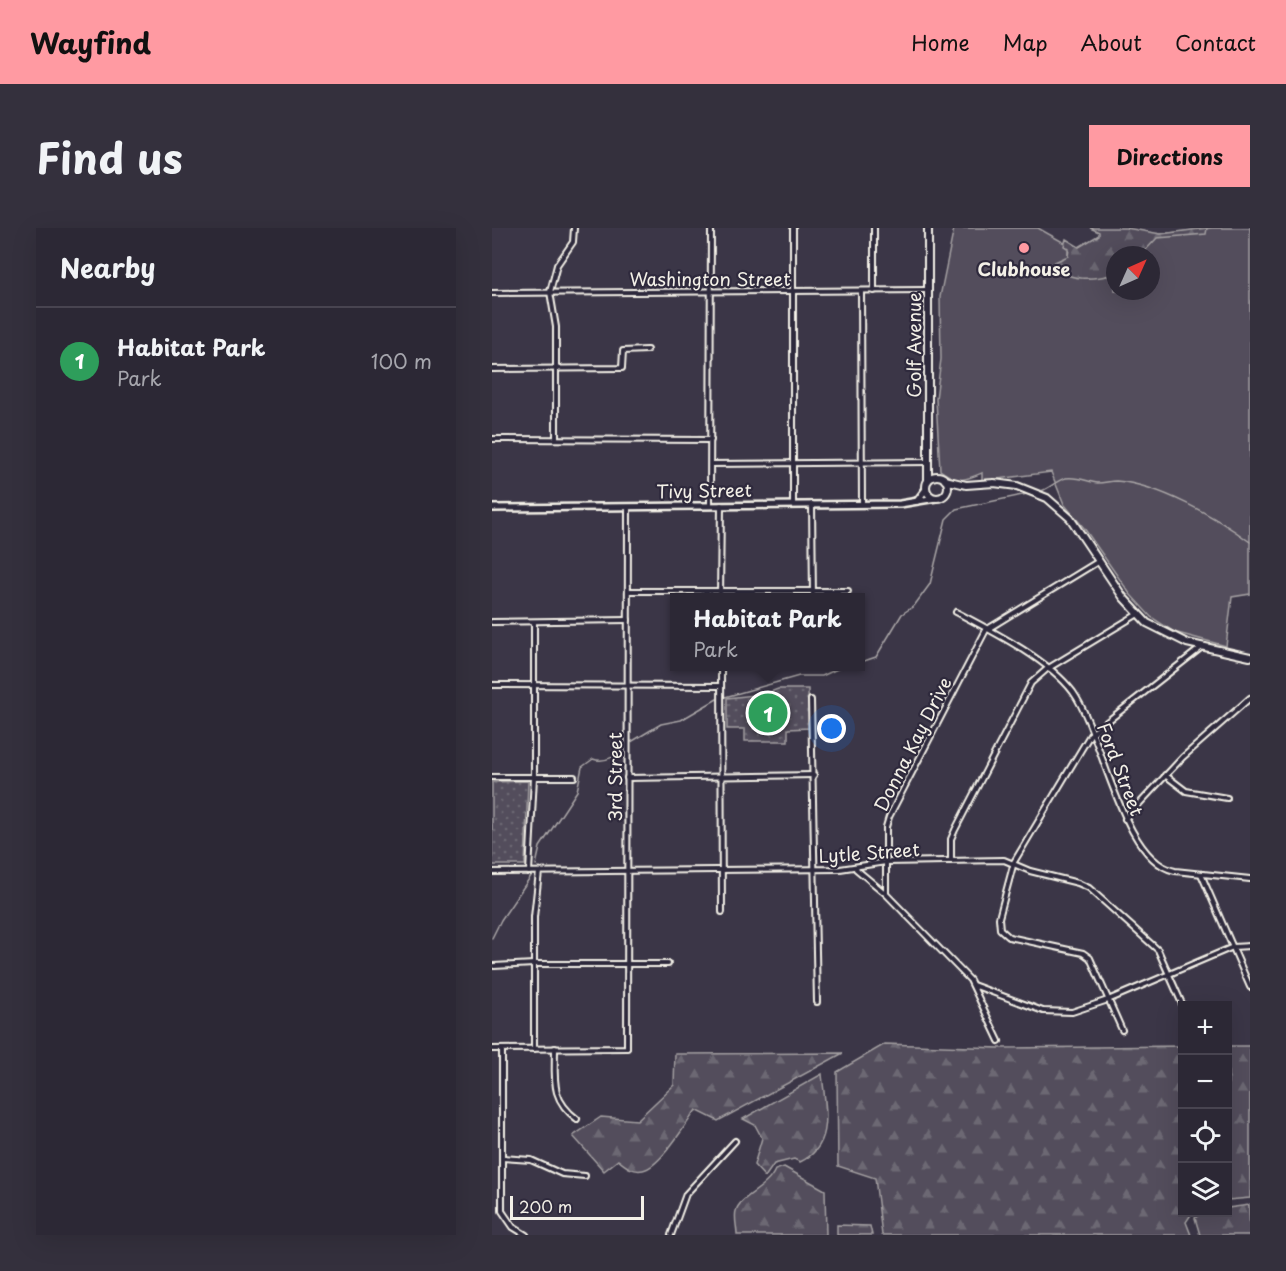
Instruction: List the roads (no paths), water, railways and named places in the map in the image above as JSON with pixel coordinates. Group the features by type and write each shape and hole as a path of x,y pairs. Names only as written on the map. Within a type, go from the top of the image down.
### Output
{"main road":[{"name":"Golf Avenue","path":"928,228 927,434 930,462 928,480"},
{"name":"Golf Avenue","path":"930,462 942,478"},
{"path":"942,478 948,486 946,493"},
{"path":"966,485 942,478 928,480 926,489 936,498 966,485 994,483 1017,486 1041,495 1070,518 1138,614 1163,633 1202,647 1250,657"}],"street":[{"path":"556,439 556,327 550,292 557,266 573,242 574,228"},
{"path":"710,505 711,228"},
{"path":"793,228 793,504"},
{"path":"874,228 874,291"},
{"name":"Washington Street","path":"492,293 928,290"},
{"path":"861,291 862,504"},
{"path":"492,369 622,368 622,351 647,350"},
{"path":"492,439 711,440"},
{"path":"711,464 930,462"},
{"path":"916,502 926,489"},
{"name":"Tivy Street","path":"492,508 862,504 916,502 936,498"},
{"path":"812,504 813,591"},
{"path":"720,591 721,505"},
{"name":"3rd Street","path":"555,1048 627,1048 628,506"},
{"path":"987,629 1100,561"},
{"path":"628,591 848,591"},
{"name":"Ford Street","path":"956,612 1017,645 1073,693 1093,730 1125,819 1141,844 1164,866 1169,869 1201,874 1250,879"},
{"path":"951,861 951,839 955,830 1031,683 1047,669 1138,614"},
{"path":"492,622 628,620"},
{"path":"529,872 534,777 534,622"},
{"name":"Donna Kay Drive","path":"886,894 886,827 889,816 987,629"},
{"path":"1122,1030 1090,958 1083,953 1009,937 1000,929 999,918 1013,864 1093,730 1202,647"},
{"path":"721,671 722,912"},
{"path":"492,685 721,686"},
{"path":"1125,819 1165,775 1250,698"},
{"path":"811,700 817,1002"},
{"path":"627,778 814,775"},
{"path":"1165,775 1186,791 1227,798"},
{"path":"492,777 574,777"},
{"name":"Lytle Street","path":"492,872 815,869 856,868 886,862 1004,860 1030,872 1089,888 1154,945 1181,1001"},
{"path":"856,868 886,894 972,984 999,1041"},
{"path":"534,1049 534,917 539,872"},
{"path":"1201,874 1250,987"},
{"path":"972,984 1043,1011 1072,1012 1108,1000 1233,947 1250,946"},
{"path":"494,966 534,963 668,964"},
{"path":"492,1049 555,1048 556,1095 561,1105 577,1119"},
{"path":"502,1049 502,1211 513,1227 526,1235"},
{"path":"671,1235 686,1194 735,1142"},
{"path":"502,1158 531,1160 562,1174 585,1176"}],"waterway":[{"path":"1038,492 1062,479 1070,478 1098,483 1116,481 1133,483 1168,495 1205,513 1250,542"},
{"path":"865,661 876,657 902,614 914,606 930,584 946,519 956,509 1027,494"},
{"path":"725,697 799,676 822,676 833,671"},
{"path":"631,742 661,724 681,720 717,699"},
{"path":"536,865 540,847 577,791 582,767 593,759 610,758 624,749"},
{"path":"492,938 501,920 531,876"}],"place":[{"name":"Clubhouse","path":"1024,248"},
{"name":"Habitat Park","path":"768,713"}]}
